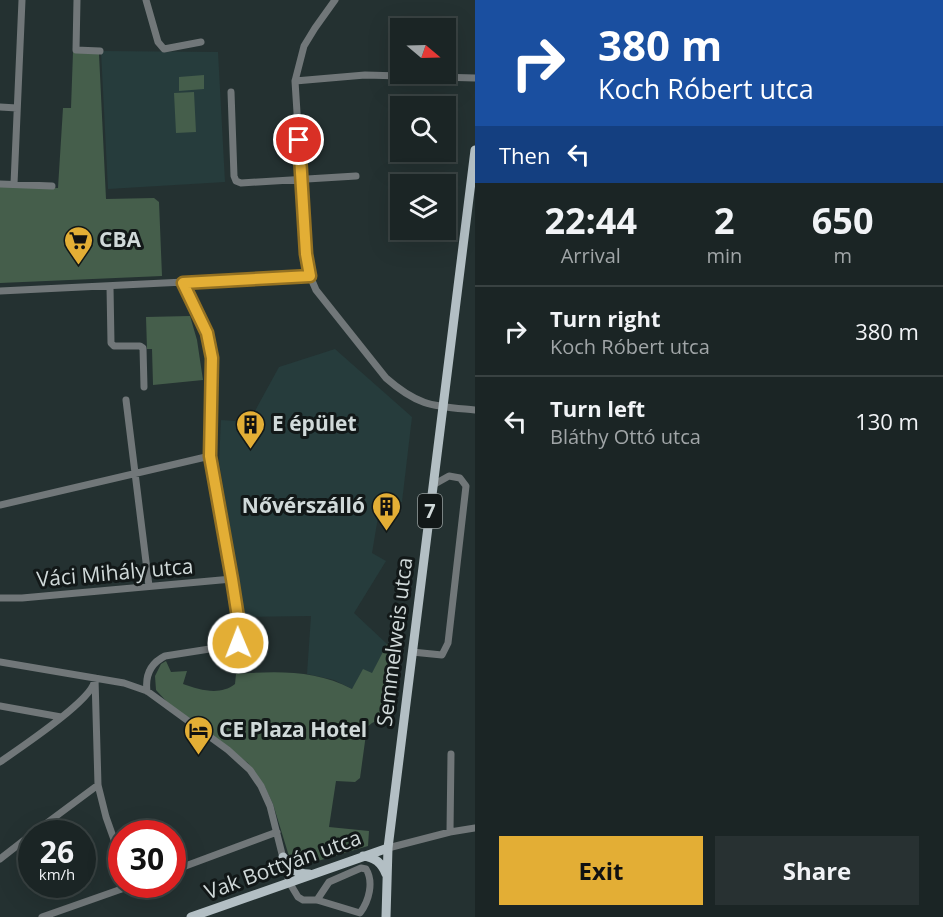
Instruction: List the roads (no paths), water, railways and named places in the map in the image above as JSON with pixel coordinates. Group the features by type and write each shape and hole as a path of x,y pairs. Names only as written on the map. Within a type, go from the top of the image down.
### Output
{"main road":[{"name":"7","path":"443,407 475,150"},
{"name":"Semmelweis utca","path":"386,917 388,848 443,407"},
{"name":"Vak Bottyán utca","path":"191,917 388,848"},
{"path":"361,856 375,859 382,865 387,875"},
{"path":"283,857 290,869 301,874 312,874"}],"street":[{"path":"14,184 22,0"},
{"path":"77,0 76,50 100,51"},
{"path":"146,0 158,42 164,49 201,42"},
{"path":"335,0 304,46 296,81 306,254 310,276 316,290 386,378 412,398 431,406 475,410"},
{"path":"296,81 365,75 475,78"},
{"path":"231,92 236,181 242,183 356,176"},
{"path":"0,107 17,108"},
{"path":"0,184 52,186"},
{"path":"0,291 310,276"},
{"path":"147,691 146,680 156,660 165,656 228,647 238,643 240,630 210,456 212,358 207,333 183,283"},
{"path":"110,287 111,343 114,346 143,348 144,387"},
{"path":"126,400 149,586"},
{"path":"0,504 210,456"},
{"path":"412,652 442,655 448,643 466,486 460,478 449,476 433,485"},
{"name":"Váci Mihály utca","path":"0,598 232,579"},
{"path":"0,662 124,683 147,691 228,750 250,770 261,786 278,832 289,882 298,897 303,900 317,900 360,913 369,898 369,874 366,868 361,867 329,882 317,900"},
{"path":"0,762 61,717 91,691 95,678"},
{"path":"95,678 98,785 108,823"},
{"path":"0,706 61,717"},
{"path":"450,832 451,754"},
{"path":"51,820 98,785"},
{"path":"388,848 475,828"},
{"path":"186,866 278,832"},
{"path":"0,859 18,845"},
{"path":"42,917 108,893"}],"place":[{"name":"CBA","path":"78,266"},
{"name":"E épület","path":"251,450"},
{"name":"Nővérszálló","path":"386,532"},
{"name":"CE Plaza Hotel","path":"198,756"}]}
